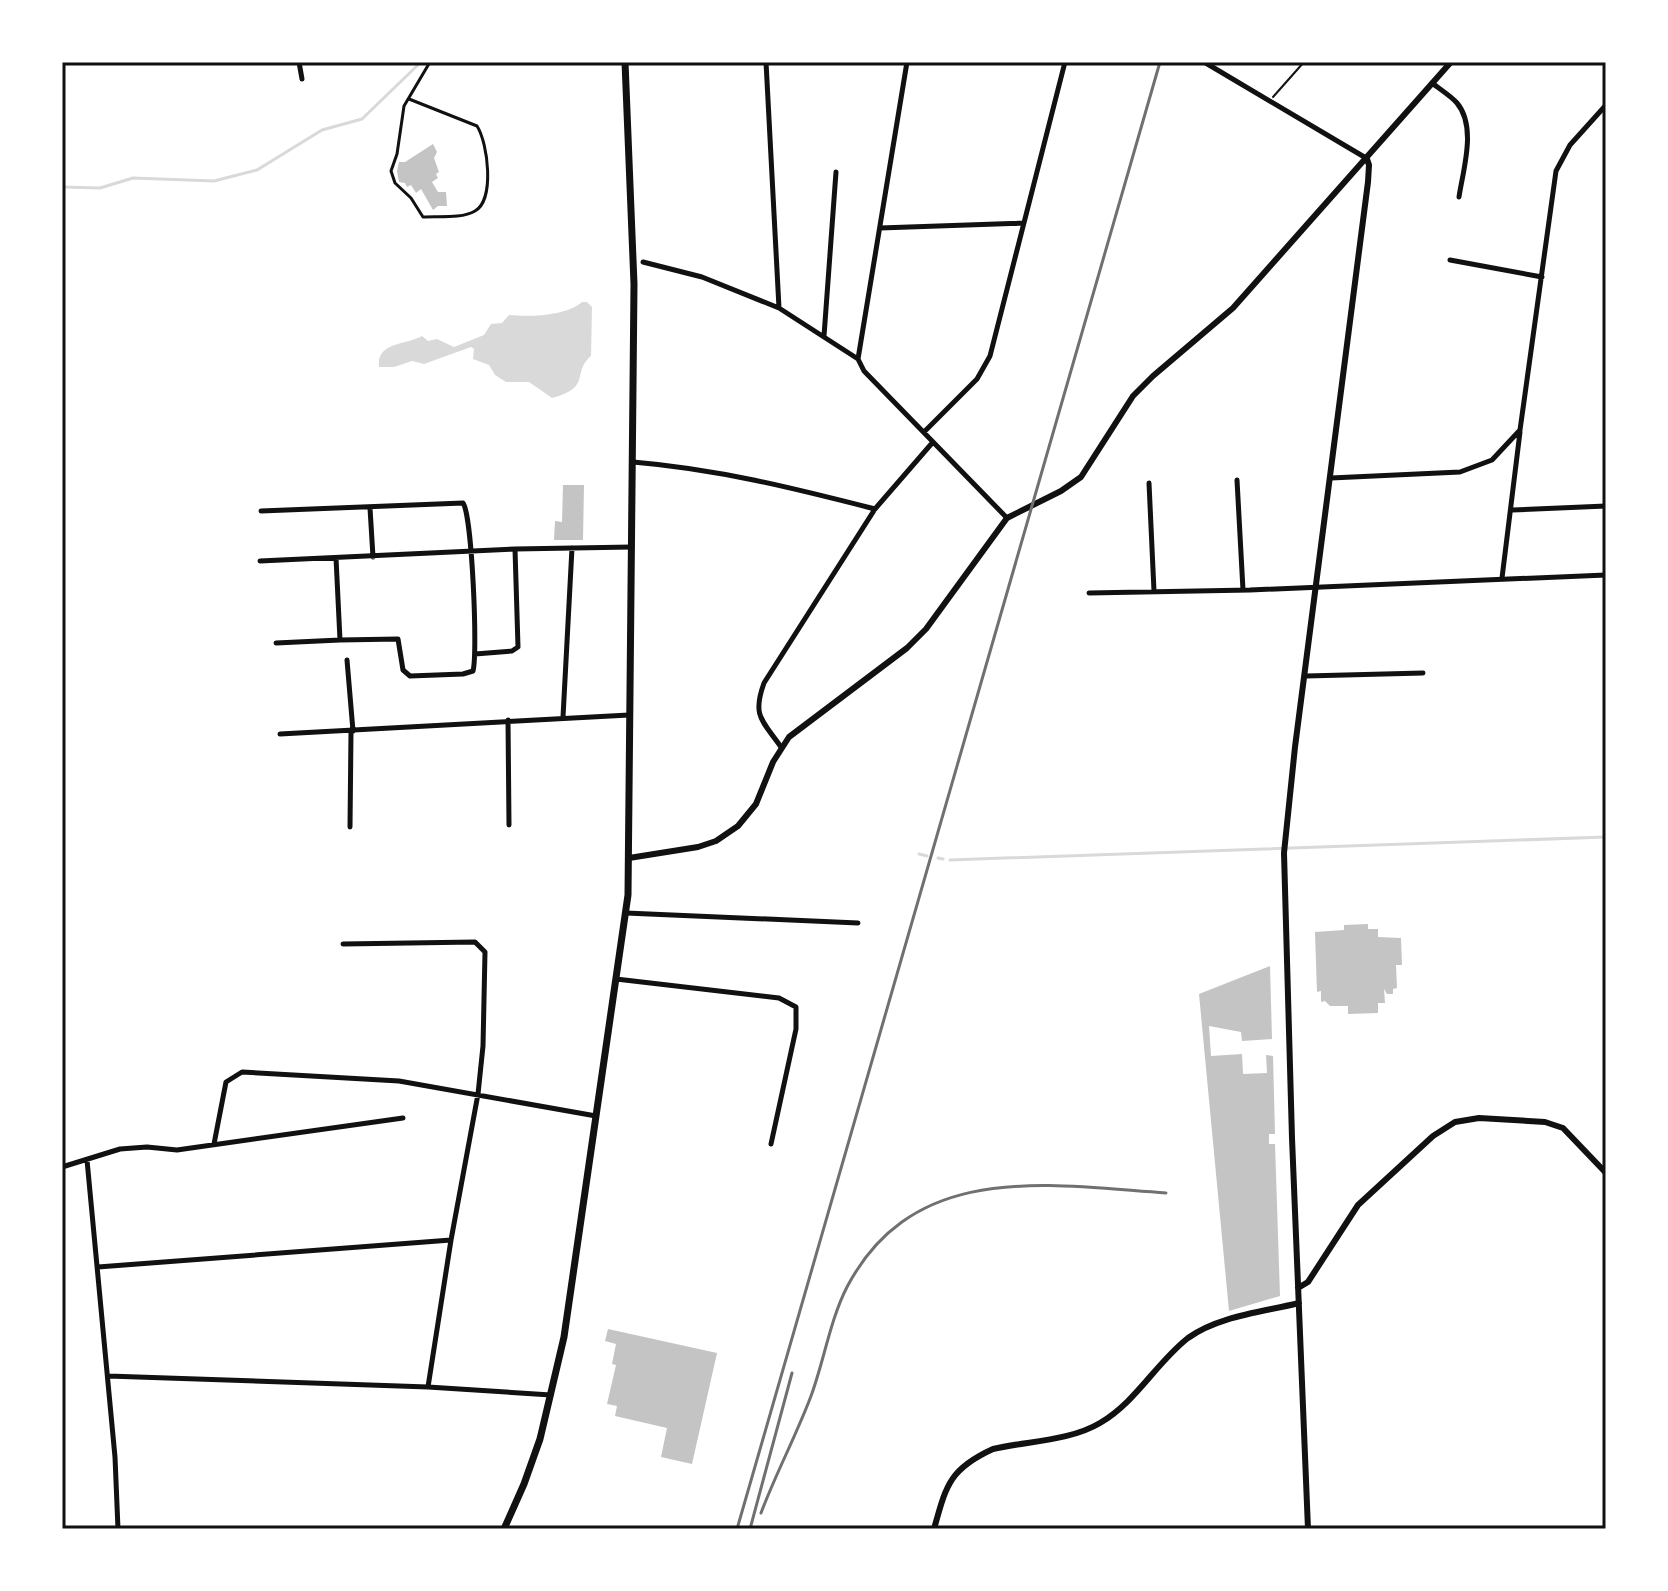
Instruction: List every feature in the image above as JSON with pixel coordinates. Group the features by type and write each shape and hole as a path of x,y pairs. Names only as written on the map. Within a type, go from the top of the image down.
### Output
{"main road":[{"path":"504,1529 531,1466 552,1395 566,1326 626,913 634,222 625,62"}],"street":[{"path":"299,62 302,79"},
{"path":"766,62 779,308"},
{"path":"858,359 907,62"},
{"path":"924,432 985,369 990,356 1065,62"},
{"path":"1204,62 1367,159"},
{"path":"629,858 698,847 729,834 746,819 756,804 781,747 789,737 885,666 916,638 1007,518 1061,491 1081,477 1125,407 1143,385 1233,308 1451,62"},
{"path":"1432,83 1453,99 1464,113 1467,140 1459,197"},
{"path":"1502,578 1556,171 1562,156 1606,105"},
{"path":"1308,1529 1284,849 1368,182 1367,159"},
{"path":"824,337 836,172"},
{"path":"880,228 1023,223"},
{"path":"1450,260 1542,277"},
{"path":"643,262 702,277 779,308 858,359 864,371 1007,518"},
{"path":"1331,478 1460,472 1492,460 1520,430"},
{"path":"781,747 757,708 764,683 875,509 933,442"},
{"path":"633,462 701,468 875,509"},
{"path":"1237,480 1243,590"},
{"path":"1149,483 1154,591"},
{"path":"261,511 463,503 468,511 475,654 475,667 470,673 410,676 403,670 398,639 276,643"},
{"path":"1512,510 1606,506"},
{"path":"370,508 373,557"},
{"path":"260,561 515,549 632,547"},
{"path":"563,717 572,548"},
{"path":"475,654 512,651 518,647 515,549"},
{"path":"336,558 340,640"},
{"path":"1089,593 1606,575"},
{"path":"347,660 352,732 350,827"},
{"path":"1306,676 1423,673"},
{"path":"280,734 630,715"},
{"path":"508,720 509,825"},
{"path":"626,913 858,923"},
{"path":"343,944 475,942 484,949 483,1046 478,1094 428,1387"},
{"path":"616,979 779,998 796,1007 796,1029 771,1144"},
{"path":"214,1144 226,1082 242,1072 399,1081 596,1116"},
{"path":"62,1167 120,1149 147,1147 177,1150 403,1118"},
{"path":"1298,1288 1308,1282 1358,1205 1433,1136 1462,1119 1545,1122 1563,1128 1606,1173"},
{"path":"87,1160 115,1457 118,1529"},
{"path":"98,1267 451,1240"},
{"path":"934,1529 944,1491 950,1481 957,1471 979,1455 993,1449 1092,1427 1111,1416 1195,1333 1215,1324 1299,1303"},
{"path":"108,1376 428,1387 552,1395"}],"lane":[{"path":"409,99 477,126 483,135 488,171 485,200 476,211 464,215 423,217 411,198 395,183 391,171 397,154 404,106 430,62"}],"path":[{"path":"1270,101 1304,62"}],"shaded area":[{"path":"582,302 592,307 591,356 582,368 577,384 565,394 552,398 529,382 506,382 495,375 489,365 473,359 474,349 471,347 424,364 412,361 394,367 379,367 379,359 387,349 422,336 428,341 437,339 454,347 484,335 491,324 502,323 509,315 557,313"}],"building":[{"path":"433,144 439,172 436,174 438,178 432,182 438,192 446,192 447,206 438,206 433,210 421,189 416,193 411,185 407,187 399,182 397,171 399,162 405,162"},
{"path":"563,485 584,485 583,540 554,540 555,521 562,522"},
{"path":"1368,924 1368,929 1378,929 1378,937 1401,938 1402,965 1396,965 1397,988 1393,989 1393,994 1387,994 1384,989 1385,1003 1378,1003 1378,1013 1348,1014 1348,1006 1330,1006 1325,1001 1321,1002 1321,991 1317,992 1315,932 1344,930 1344,925"},
{"path":"1270,966 1272,1039 1242,1041 1241,1032 1209,1026 1211,1056 1242,1054 1243,1074 1267,1073 1266,1055 1273,1056 1275,1134 1269,1134 1269,1144 1275,1144 1280,1296 1229,1311 1199,994"},
{"path":"608,1329 717,1353 692,1464 661,1457 667,1428 615,1416 617,1406 607,1404 616,1365 612,1364 616,1344 605,1341"}],"waterway":[{"path":"62,187 100,188 133,178 214,181 257,170 322,130 362,119 421,62"},
{"path":"950,860 1606,837"},
{"path":"919,854 927,856"},
{"path":"938,858 943,859"}],"railway":[{"path":"737,1529 1160,62"},
{"path":"761,1513 811,1396 847,1287 875,1246 908,1218 946,1199 987,1189 1075,1186 1166,1193"},
{"path":"750,1529 792,1373"}]}
